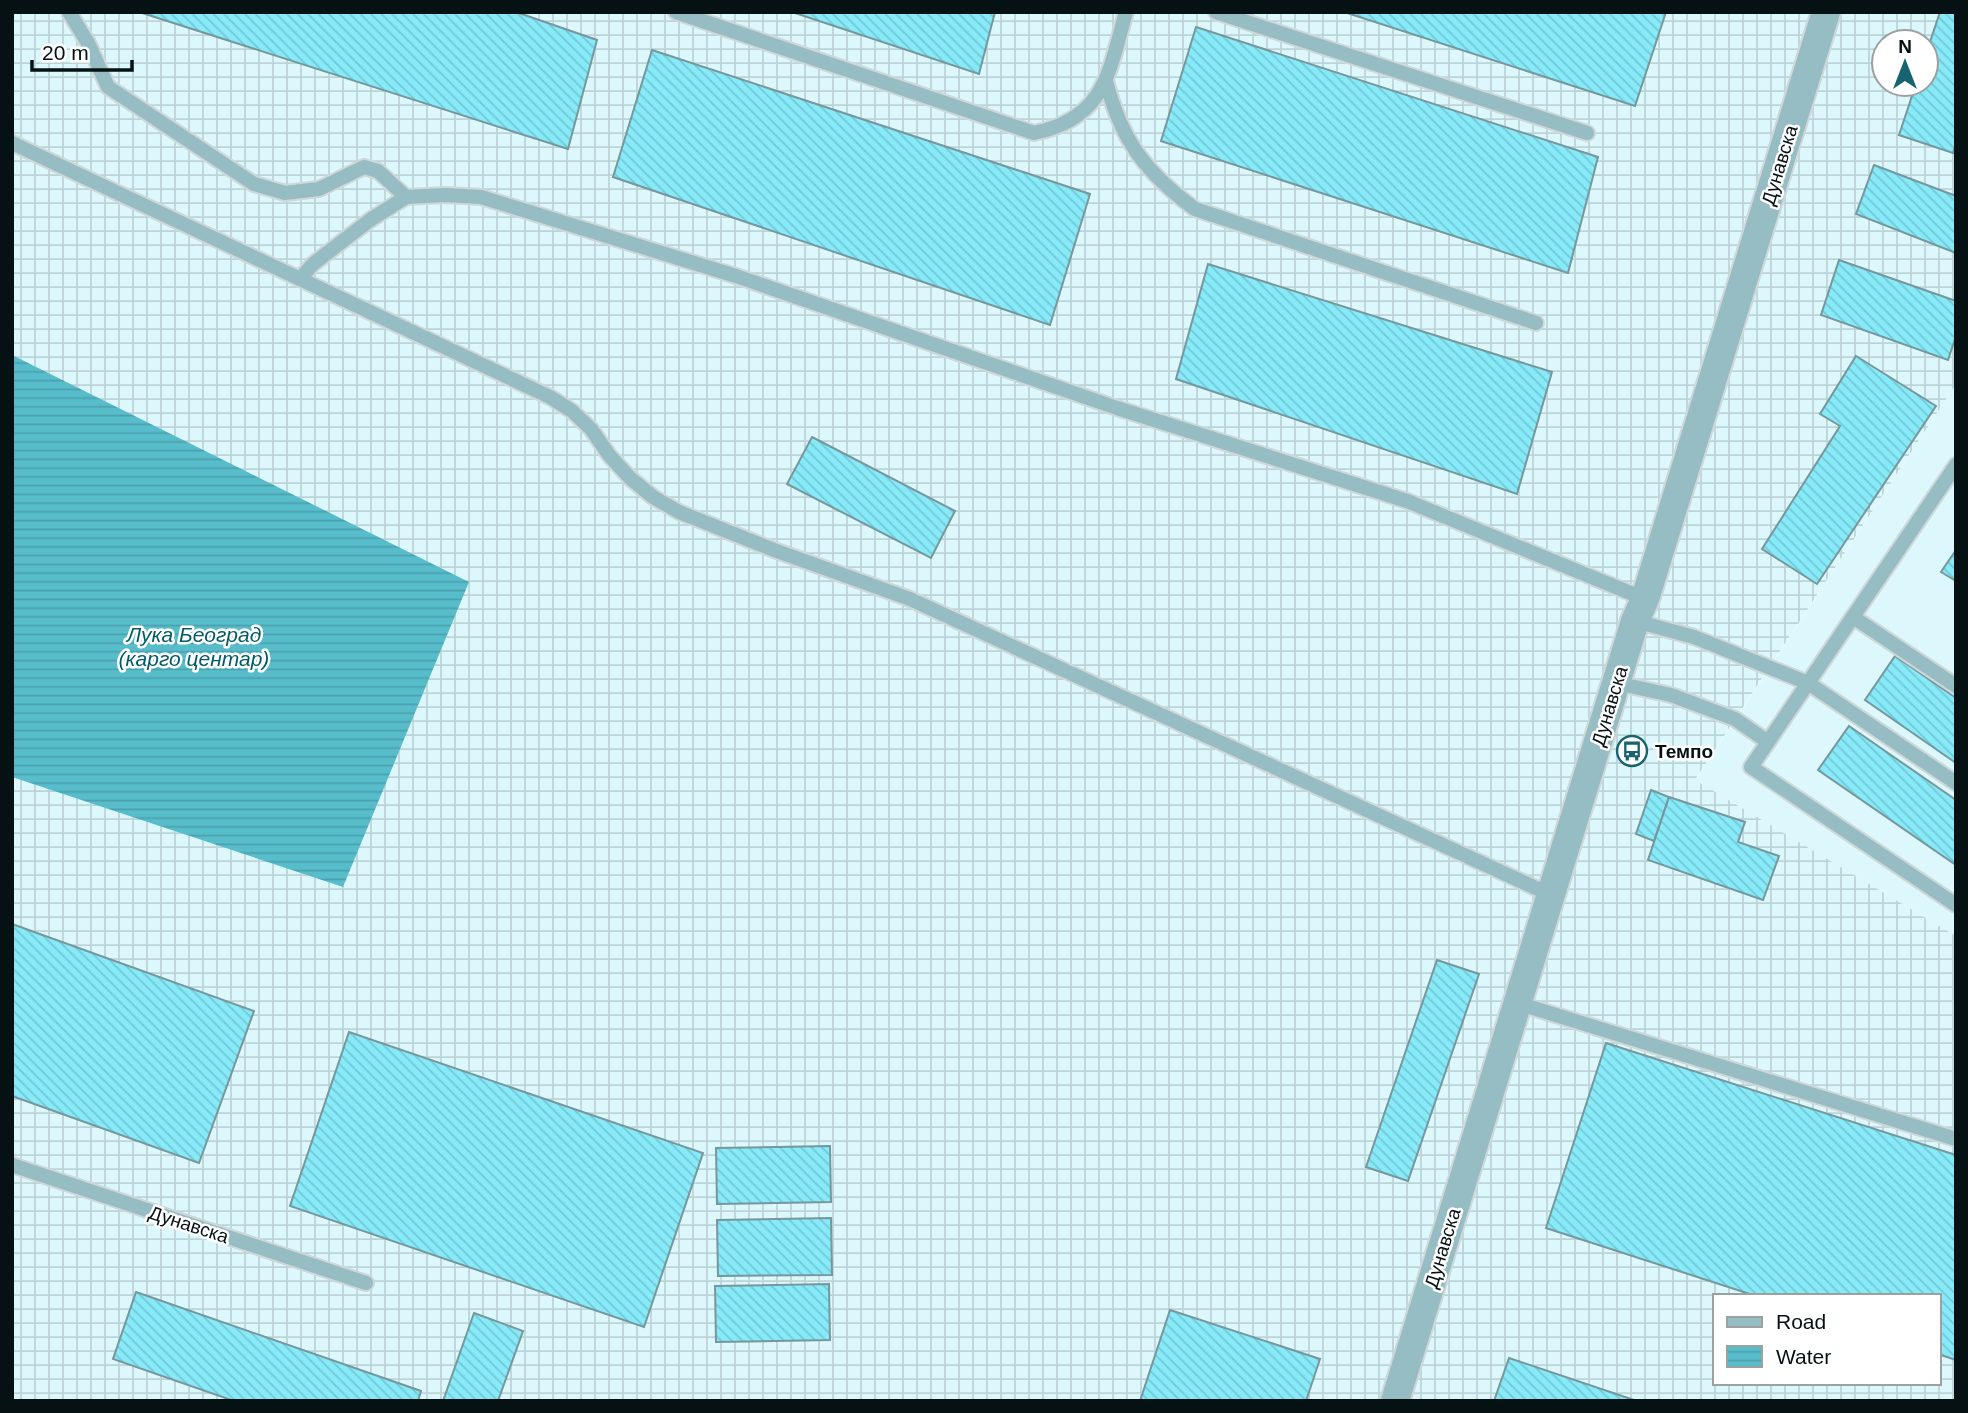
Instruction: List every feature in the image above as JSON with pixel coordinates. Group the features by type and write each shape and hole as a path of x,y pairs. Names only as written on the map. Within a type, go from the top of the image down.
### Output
{"street":[{"name":"Дунавска","path":"1395,1401 1826,12"}],"lane":[{"path":"69,12 88,43 108,87 254,184 285,193 319,189 364,167 378,171 406,197"},
{"path":"676,12 1034,133 1051,130 1066,122 1096,98 1106,81 1126,12"},
{"path":"1216,12 1587,133"},
{"path":"1106,81 1111,103 1130,144 1148,169 1170,191 1195,209 1536,323"},
{"path":"12,143 550,397 572,411 591,429 609,455 630,478 653,497 679,512 910,599 1551,895"},
{"path":"300,279 313,264 370,220 406,197 481,197 736,276 1116,408 1407,501 1694,637 1808,683 1956,783"},
{"path":"1956,465 1751,767 1956,905"},
{"path":"1853,617 1956,686"},
{"path":"1616,683 1671,695 1735,719 1768,742"},
{"path":"1517,1003 1956,1139"},
{"name":"Дунавска","path":"12,1165 366,1283"}],"shaded area":[{"path":"12,12 1956,12 1956,384 1695,780 1956,936 1956,1401 12,1401"},
{"path":"1956,384 1956,936 1695,781"}],"water":[{"name":"Лука Београд (карго центар)","path":"12,355 469,582 343,887 12,777"}],"building":[{"path":"139,12 516,12 597,40 568,149"},
{"path":"792,12 995,12 979,74"},
{"path":"1344,12 1666,12 1635,106"},
{"path":"1940,12 1956,12 1956,143 1953,153 1899,135 1911,98 1940,98 1940,28 1935,28"},
{"path":"1196,27 1598,157 1568,273 1161,141"},
{"path":"652,50 1090,194 1050,325 613,177"},
{"path":"1874,165 1956,196 1956,253 1856,214"},
{"path":"1839,260 1956,301 1956,336 1948,360 1821,315"},
{"path":"1208,264 1552,372 1517,494 1176,379"},
{"path":"1856,356 1936,406 1817,584 1762,549 1840,426 1820,414"},
{"path":"812,437 955,511 931,558 787,484"},
{"path":"1956,550 1956,581 1941,572"},
{"path":"1895,656 1956,698 1956,763 1865,700"},
{"path":"1849,726 1956,800 1956,865 1818,770"},
{"path":"1651,790 1669,797 1654,841 1636,834"},
{"path":"1669,797 1745,822 1738,842 1779,856 1763,900 1648,860"},
{"path":"12,924 254,1011 199,1163 12,1096"},
{"path":"1437,960 1479,974 1408,1181 1366,1167"},
{"path":"349,1032 703,1153 644,1327 290,1206"},
{"path":"1606,1043 1956,1155 1956,1360 1940,1355 1940,1294 1750,1294 1546,1228"},
{"path":"830,1146 831,1202 717,1204 716,1148"},
{"path":"831,1218 832,1275 718,1276 717,1220"},
{"path":"829,1284 830,1340 716,1342 715,1286"},
{"path":"136,1292 421,1391 418,1401 234,1401 113,1359"},
{"path":"1170,1310 1320,1359 1306,1401 1140,1401"},
{"path":"474,1313 523,1331 498,1401 443,1401"},
{"path":"1509,1358 1637,1401 1494,1401"}],"place":[{"name":"Темпо","path":"1632,751"}]}
